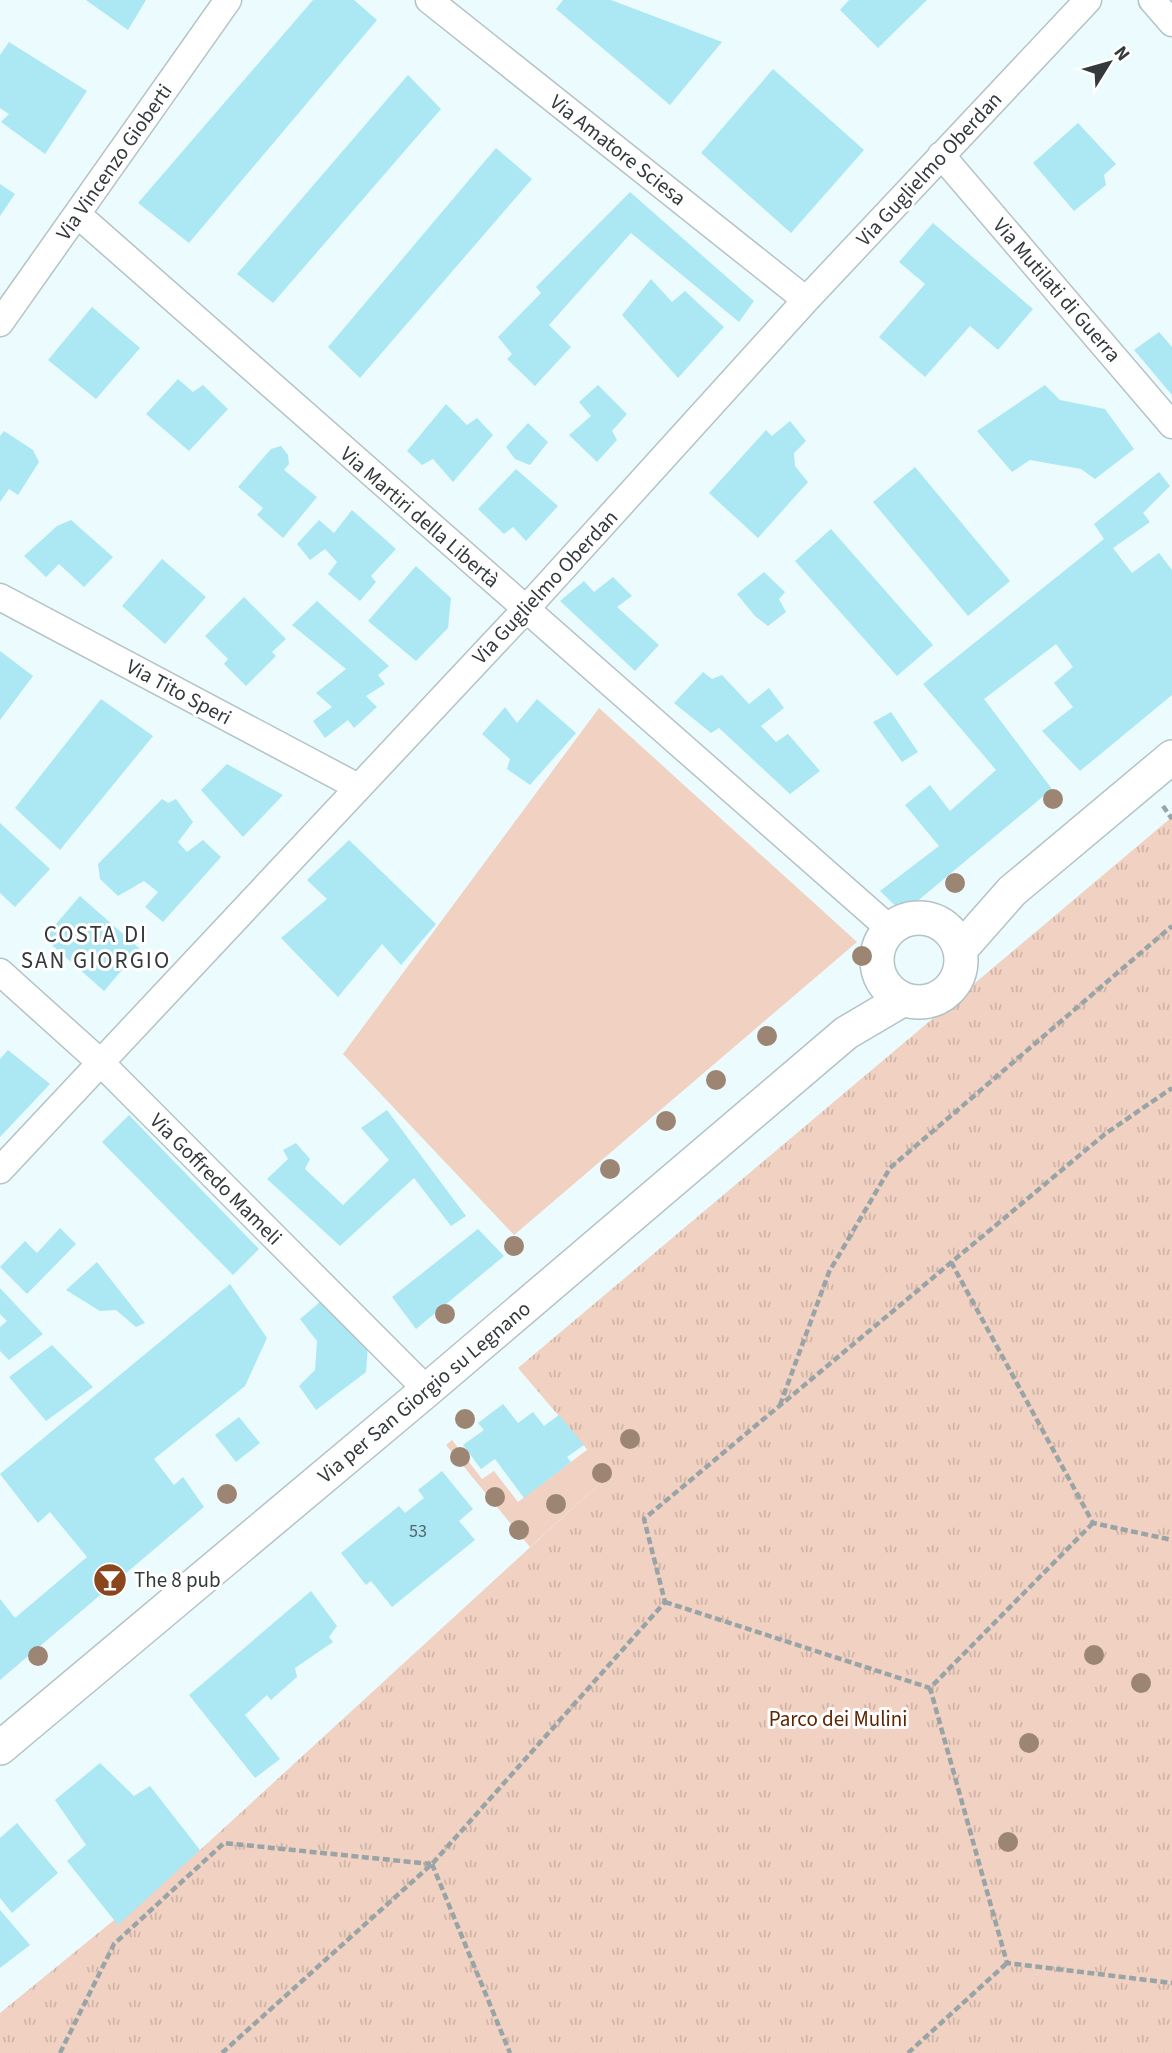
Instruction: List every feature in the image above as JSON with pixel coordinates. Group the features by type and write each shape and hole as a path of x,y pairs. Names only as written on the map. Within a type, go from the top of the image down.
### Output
{"street":[{"name":"Via Vincenzo Gioberti","path":"0,323 228,0"},
{"name":"Via Amatore Sciesa","path":"429,0 806,300"},
{"name":"Via Guglielmo Oberdan","path":"0,1170 525,610 806,300 1088,0"},
{"path":"1152,0 1172,23"},
{"name":"Via Mutilati di Guerra","path":"941,155 1172,425"},
{"name":"Via Martiri della Libertà","path":"77,214 890,929"},
{"name":"Via Tito Speri","path":"0,597 358,788"},
{"path":"892,990 877,968 881,940 890,929 911,918 924,918 953,939 1172,757"},
{"name":"Via per San Giorgio su Legnano","path":"0,1748 426,1390 846,1033 892,990 915,1003 929,1002 941,997 951,988 961,963 953,939"},
{"name":"Via Goffredo Mameli","path":"0,972 100,1062 426,1390"}],"path":[{"path":"780,1406 829,1272 890,1168 1172,926"},
{"path":"665,1602 643,1519 1105,1134 1172,1088"},
{"path":"951,1262 1093,1524"},
{"path":"1093,1524 1172,1540"},
{"path":"930,1688 1093,1524"},
{"path":"665,1602 930,1688"},
{"path":"222,2053 432,1864 665,1602"},
{"path":"930,1688 1007,1963"},
{"path":"60,2053 114,1944 223,1843 432,1864"},
{"path":"432,1864 510,2053"},
{"path":"908,2053 1007,1963 1172,1983"}],"green space":[{"path":"599,708 857,942 514,1235 343,1054"},
{"name":"Parco dei Mulini","path":"1172,817 1172,2053 0,2053 0,2013 200,1850 609,1475 518,1368"},
{"path":"452,1440 482,1479 494,1471 518,1502 588,1449 609,1475 530,1547 446,1445"}],"building":[{"path":"86,0 146,0 128,30"},
{"path":"313,0 354,0 377,20 189,243 138,203"},
{"path":"563,0 611,0 722,42 670,105 556,9"},
{"path":"849,0 927,0 878,48 840,10"},
{"path":"9,42 87,91 45,154 1,122 9,114 0,108 0,55"},
{"path":"773,69 864,150 791,233 701,153"},
{"path":"408,75 441,109 273,303 237,274"},
{"path":"1078,123 1116,164 1104,175 1106,185 1074,211 1033,163"},
{"path":"496,148 532,179 360,378 328,347"},
{"path":"0,184 15,194 0,216"},
{"path":"630,192 754,301 739,322 631,233 549,325 571,347 535,386 507,359 512,354 498,337 541,293 536,287"},
{"path":"933,223 1033,309 998,350 970,326 925,377 879,337 925,284 899,262"},
{"path":"651,279 672,302 685,291 724,327 678,378 622,315"},
{"path":"92,307 140,348 96,399 48,360"},
{"path":"1159,332 1172,347 1172,395 1134,350"},
{"path":"178,379 193,392 203,385 228,409 189,451 146,414"},
{"path":"598,385 627,414 612,431 617,440 597,462 569,435 591,416 579,402"},
{"path":"1045,385 1060,400 1105,409 1134,449 1095,479 1081,469 1030,460 1012,472 977,431"},
{"path":"446,404 467,425 477,418 493,435 453,482 433,459 422,465 407,451"},
{"path":"790,421 806,441 794,453 795,466 808,482 758,538 709,493 766,430 772,436"},
{"path":"528,423 548,442 530,465 515,459 506,447"},
{"path":"4,431 33,450 39,462 18,495 9,489 0,502 0,436"},
{"path":"281,446 288,455 289,464 284,470 317,497 283,538 257,515 263,508 238,487 271,449"},
{"path":"915,467 1010,581 968,616 873,502"},
{"path":"516,469 558,506 526,541 513,527 504,534 478,509"},
{"path":"1159,472 1170,486 1143,513 1150,522 1113,548 1132,573 1159,553 1172,570 1172,695 1080,771 1042,731 1073,707 1054,683 1073,667 1056,644 984,699 1052,789 903,913 880,891 939,846 905,805 930,785 950,811 996,770 923,684 1104,539 1094,524"},
{"path":"352,510 396,549 371,576 376,582 360,601 328,574 337,562 325,549 310,560 297,544 319,520 334,533"},
{"path":"71,520 113,557 84,587 59,564 46,577 24,556 57,526"},
{"path":"831,529 933,645 897,676 795,561"},
{"path":"162,559 206,597 165,644 122,606"},
{"path":"416,566 451,598 448,628 416,661 368,621"},
{"path":"764,572 785,592 779,599 786,612 768,626 755,616 737,594"},
{"path":"613,577 632,596 617,607 659,645 635,671 560,601 584,581 594,592"},
{"path":"244,597 286,639 272,652 276,656 246,686 224,664 228,659 205,636"},
{"path":"317,601 389,666 378,675 385,684 366,696 377,707 354,728 348,720 325,738 313,721 332,707 316,693 346,669 292,625"},
{"path":"0,651 33,676 0,720"},
{"path":"703,672 712,679 722,675 749,704 769,688 784,708 761,726 776,742 788,734 820,771 790,794 719,728 711,733 674,703"},
{"path":"101,699 153,736 60,850 15,808"},
{"path":"537,699 576,733 530,785 507,769 510,759 482,734 505,707 517,723"},
{"path":"891,712 918,752 902,762 873,722"},
{"path":"227,764 283,795 243,837 201,790"},
{"path":"162,799 168,803 176,799 193,822 178,842 187,852 203,840 221,857 163,922 145,907 158,892 144,881 118,896 100,879 98,864"},
{"path":"0,823 50,869 15,907 0,893"},
{"path":"349,840 436,924 401,965 382,944 338,997 281,938 327,899 307,880"},
{"path":"80,896 140,949 104,991 44,938"},
{"path":"8,1050 50,1084 0,1137 0,1059"},
{"path":"387,1110 466,1216 451,1226 414,1178 340,1246 267,1179 288,1159 283,1150 296,1143 310,1159 305,1169 343,1205 389,1160 361,1128"},
{"path":"129,1115 259,1249 233,1275 102,1142"},
{"path":"60,1228 76,1244 27,1294 0,1267 25,1241 37,1253"},
{"path":"478,1229 504,1256 416,1329 392,1297"},
{"path":"97,1262 145,1323 136,1327 116,1310 100,1311 66,1290"},
{"path":"230,1284 267,1338 245,1386 154,1459 174,1485 183,1477 204,1507 0,1680 0,1599 15,1618 87,1557 50,1512 38,1523 0,1474"},
{"path":"0,1288 43,1334 9,1360 0,1351 0,1327 7,1321 0,1314"},
{"path":"320,1302 368,1345 366,1372 316,1410 299,1386 315,1370 317,1341 300,1319"},
{"path":"52,1345 93,1387 46,1421 9,1377"},
{"path":"503,1404 518,1423 533,1412 544,1426 559,1415 584,1445 567,1457 571,1462 524,1498 495,1459 481,1469 463,1445 484,1430 478,1423"},
{"path":"239,1417 260,1443 236,1462 215,1435"},
{"path":"442,1471 473,1509 459,1521 475,1540 392,1607 371,1581 366,1585 341,1553 399,1506 405,1513 424,1498 418,1490"},
{"path":"311,1591 337,1626 329,1637 333,1642 295,1668 297,1677 271,1700 267,1695 245,1715 280,1759 255,1778 189,1695"},
{"path":"100,1763 134,1796 150,1786 200,1850 118,1925 67,1861 86,1845 55,1800"},
{"path":"17,1823 58,1873 12,1913 0,1898 0,1838"},
{"path":"0,1910 30,1945 0,1968"}],"place":[{"name":"The 8 pub","path":"110,1580"}],"district":[{"name":"COSTA DI SAN GIORGIO","path":"96,947"}]}
